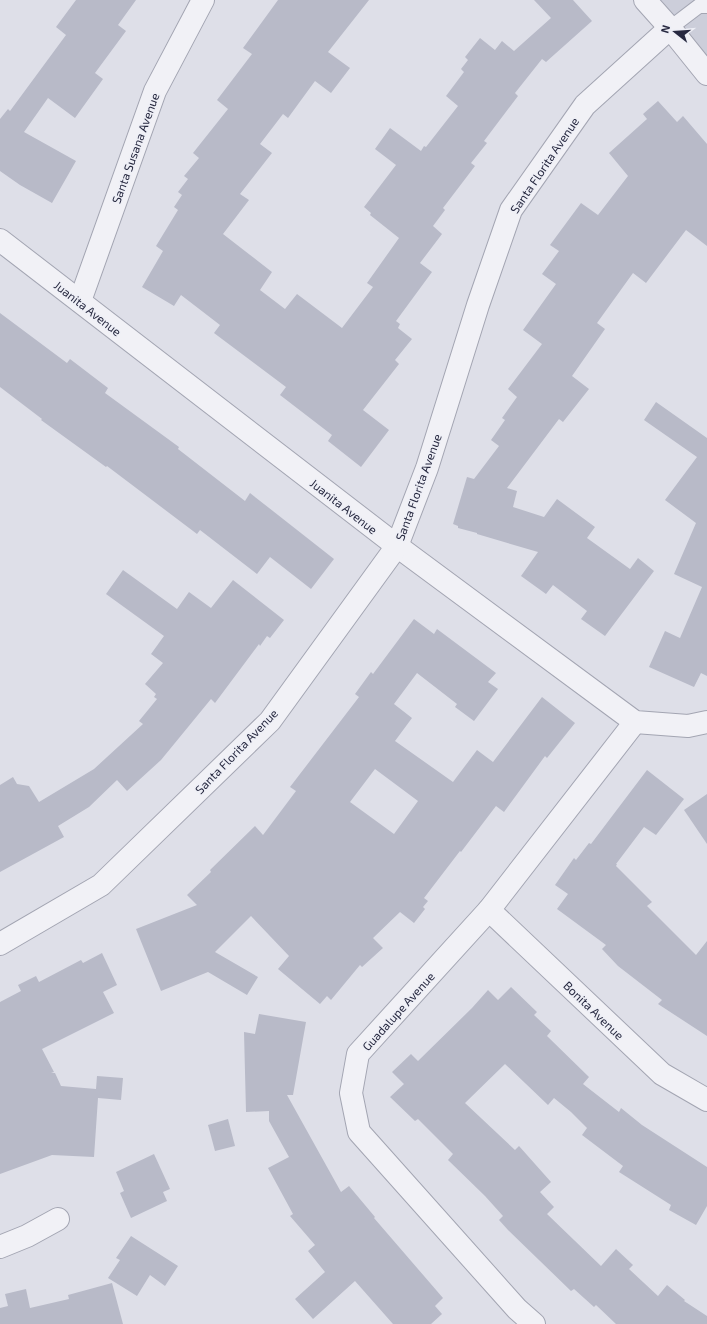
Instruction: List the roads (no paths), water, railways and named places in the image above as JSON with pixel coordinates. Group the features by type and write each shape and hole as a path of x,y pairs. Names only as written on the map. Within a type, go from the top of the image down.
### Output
{"street":[{"name":"Santa Susana Avenue","path":"80,301 155,91 203,0"},
{"path":"645,0 707,74"},
{"name":"Santa Florita Avenue","path":"0,944 102,885 270,721 397,546 427,468 478,306 511,210 585,105 670,28"},
{"name":"Juanita Avenue","path":"0,240 397,546 635,722"},
{"path":"635,722 688,726 707,722"},
{"name":"Guadalupe Avenue","path":"534,1324 517,1309 359,1132 351,1093 358,1054 489,910 635,722"},
{"name":"Bonita Avenue","path":"489,910 662,1074 707,1100"},
{"path":"0,1247 26,1236 58,1218"}],"lane":[{"path":"670,28 699,6 707,6"}]}
